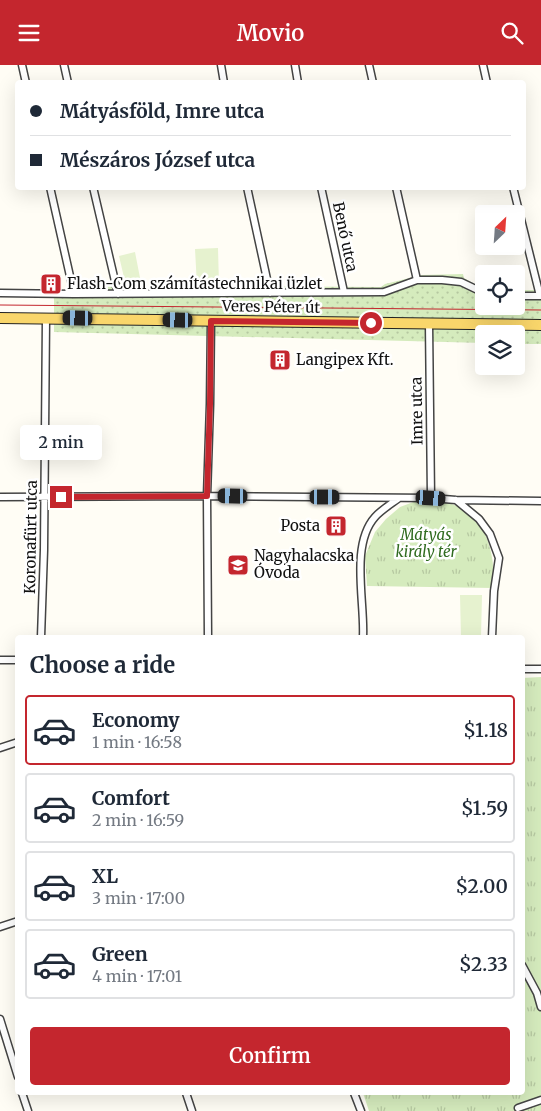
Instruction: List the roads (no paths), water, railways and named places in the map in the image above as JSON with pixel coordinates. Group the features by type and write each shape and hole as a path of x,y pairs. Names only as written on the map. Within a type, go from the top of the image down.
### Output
{"main road":[{"name":"Veres Péter út","path":"0,318 541,325"}],"street":[{"path":"22,65 25,80"},
{"path":"64,65 67,80"},
{"path":"220,65 223,80"},
{"path":"295,65 298,80"},
{"path":"369,65 372,80"},
{"path":"483,65 486,80"},
{"path":"51,190 74,294"},
{"path":"94,190 118,294"},
{"path":"248,190 270,293"},
{"name":"Benő utca","path":"322,190 344,292"},
{"path":"397,190 417,280"},
{"path":"514,190 541,296 525,296"},
{"name":"Veres Péter út","path":"0,293 384,292 417,280 451,280 461,282 475,289"},
{"name":"Koronafürt utca","path":"41,635 46,318"},
{"path":"208,635 207,496 211,321"},
{"name":"Imre utca","path":"429,324 431,498"},
{"path":"0,497 207,496 541,501"},
{"path":"363,635 364,617 360,562 364,537 374,517 399,498"},
{"path":"456,500 479,519 490,534 499,558 494,591 492,635"},
{"path":"0,660 15,661"},
{"path":"525,669 541,669"},
{"path":"0,748 15,743"},
{"path":"0,927 15,922"},
{"path":"525,971 537,993 541,1007"},
{"path":"0,1019 15,1067"},
{"path":"23,1095 28,1111"},
{"path":"187,1095 192,1111"},
{"path":"355,1095 361,1111"},
{"path":"524,1111 518,1108 540,1101"}],"tram line":[{"path":"0,305 541,310"}],"place":[{"name":"Flash-Com számítástechnikai üzlet","path":"51,284"},
{"name":"Langipex Kft.","path":"280,360"},
{"name":"Posta","path":"336,526"},
{"name":"Nagyhalacska Óvoda","path":"238,565"}],"park label":[{"name":"Mátyás király tér","path":"426,544"}]}
